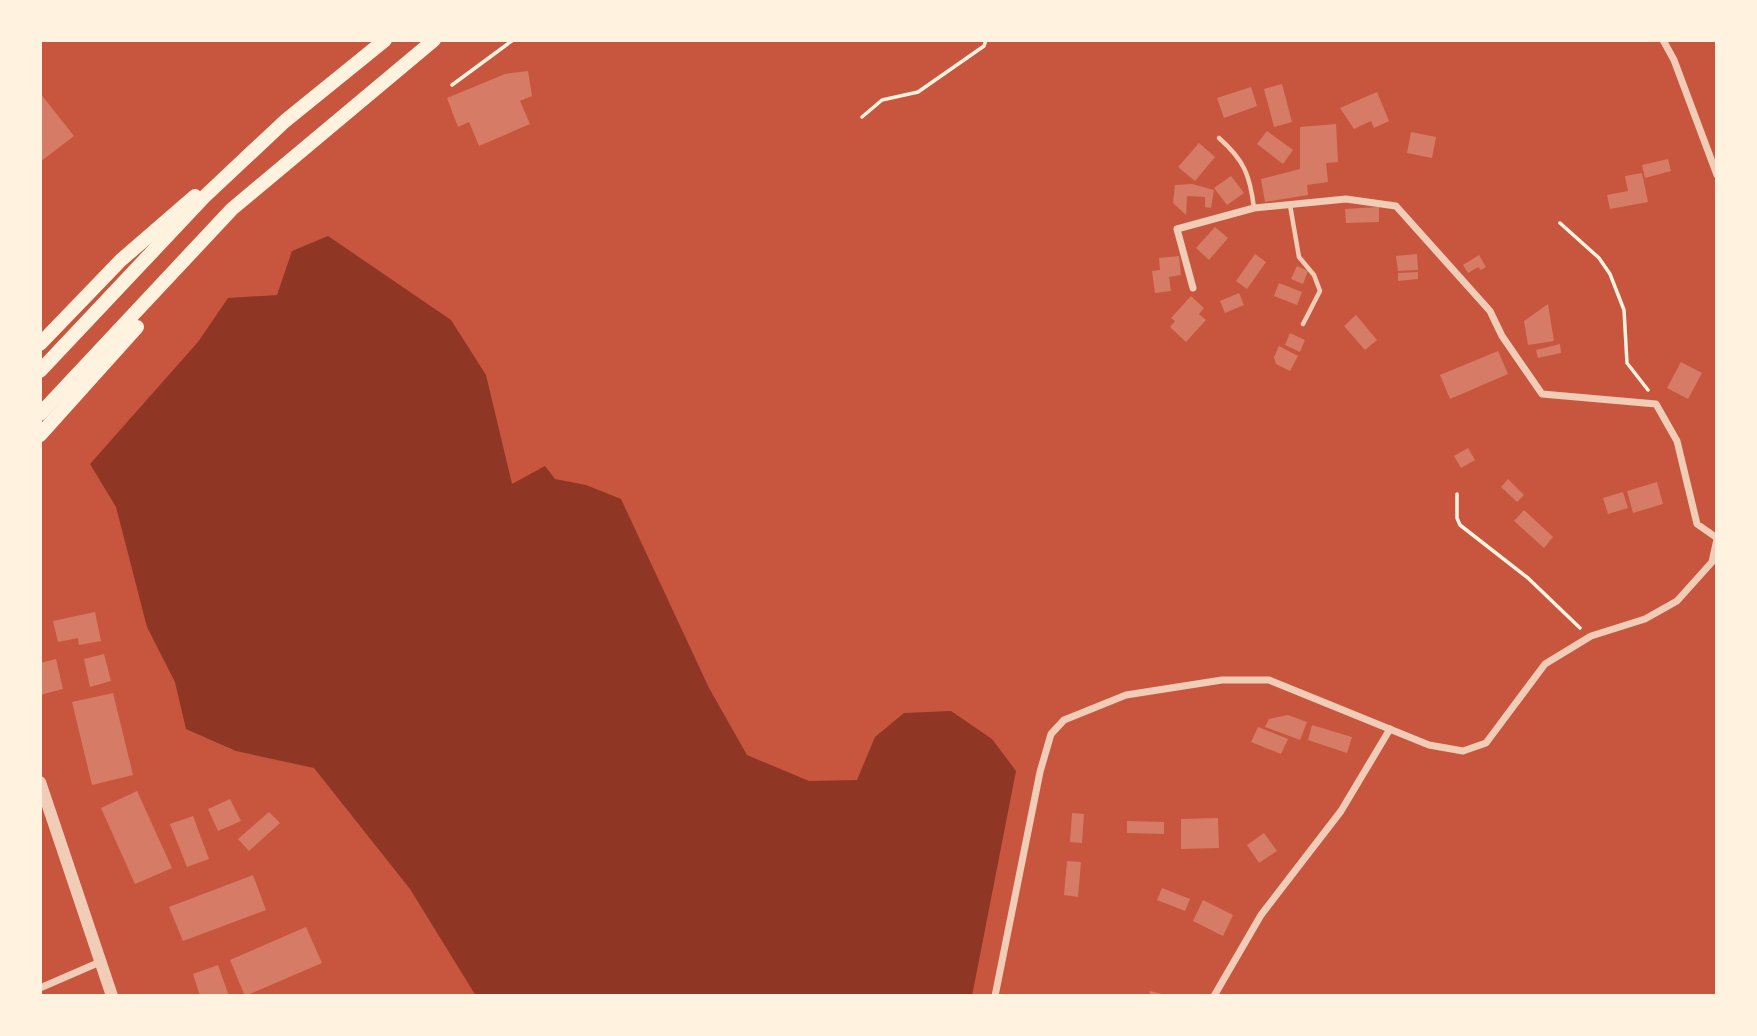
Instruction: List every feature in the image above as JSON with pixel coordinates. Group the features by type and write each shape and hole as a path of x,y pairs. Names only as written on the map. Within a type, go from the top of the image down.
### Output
{"main road":[{"path":"40,344 121,260 385,40"},
{"path":"40,414 232,209 434,40"},
{"path":"40,371 204,197 285,121"},
{"path":"40,435 197,261 251,194"}],"street":[{"path":"1663,40 1674,60 1717,175"},
{"path":"995,996 1040,772 1051,734 1064,720 1126,695 1222,680 1269,680 1429,745 1463,751 1486,743 1545,664 1589,637 1645,618 1677,601 1712,562 1717,539 1697,524 1677,441 1656,404 1542,394 1502,336 1490,310 1396,206 1346,199 1290,204 1254,208 1177,229 1194,288"},
{"path":"1214,996 1261,915 1341,811 1390,729"},
{"path":"40,782 112,996"},
{"path":"40,988 100,962"}],"lane":[{"path":"1219,138 1231,149 1250,176 1254,208"},
{"path":"1290,204 1299,257 1314,275 1320,291 1303,324"}],"path":[{"path":"452,85 513,40"},
{"path":"862,117 882,100 918,92 975,53 986,40"},
{"path":"1560,223 1599,258 1610,274 1624,310 1627,363 1656,404"},
{"path":"1457,494 1457,518 1460,525 1528,578 1589,637"}],"shaded area":[{"path":"328,236 451,320 486,375 512,484 545,466 555,479 586,485 621,499 709,688 747,755 809,781 857,780 875,737 904,713 951,711 992,739 1016,771 972,996 476,996 410,889 314,768 236,751 186,729 175,682 147,627 116,507 90,464 198,342 228,298 277,295 292,251"}],"building":[{"path":"528,71 532,96 520,101 530,124 479,146 469,122 458,127 447,98 505,74"},
{"path":"1282,84 1292,122 1274,127 1264,89"},
{"path":"1251,87 1257,106 1224,118 1217,98"},
{"path":"1377,92 1389,121 1374,128 1371,121 1354,129 1340,108"},
{"path":"40,93 74,136 40,162"},
{"path":"1336,124 1338,162 1326,163 1328,182 1307,185 1308,195 1265,202 1261,179 1300,169 1300,127"},
{"path":"1267,131 1293,150 1283,164 1257,144"},
{"path":"1411,132 1436,137 1432,158 1407,153"},
{"path":"1199,143 1215,157 1195,181 1178,167"},
{"path":"1668,159 1671,171 1645,178 1642,165"},
{"path":"1642,173 1648,202 1610,209 1607,195 1628,191 1625,176"},
{"path":"1231,176 1244,193 1227,205 1214,188"},
{"path":"1192,184 1214,190 1211,208 1205,207 1205,197 1187,196 1186,215 1173,203 1175,185"},
{"path":"1379,207 1379,222 1346,223 1345,209"},
{"path":"1215,227 1228,238 1209,260 1196,248"},
{"path":"1255,254 1266,262 1247,289 1236,281"},
{"path":"1417,254 1418,270 1398,271 1396,256"},
{"path":"1479,255 1486,267 1481,270 1478,267 1468,273 1463,265"},
{"path":"1179,256 1181,275 1169,277 1171,291 1155,293 1152,271 1160,270 1159,258"},
{"path":"1297,266 1308,271 1303,284 1291,279"},
{"path":"1418,272 1418,279 1398,281 1398,273"},
{"path":"1279,283 1302,292 1297,305 1274,296"},
{"path":"1239,293 1244,305 1225,313 1220,301"},
{"path":"1191,296 1204,308 1199,314 1206,320 1186,342 1170,327 1175,321 1171,318"},
{"path":"1548,304 1554,341 1528,345 1524,321"},
{"path":"1356,315 1377,340 1365,350 1344,326"},
{"path":"1290,333 1305,340 1300,352 1285,345"},
{"path":"1560,344 1561,353 1538,358 1536,350"},
{"path":"1279,346 1298,356 1290,371 1276,364 1274,357"},
{"path":"1498,351 1508,374 1450,399 1440,375"},
{"path":"1681,362 1702,373 1688,399 1667,388"},
{"path":"1468,448 1475,460 1461,468 1454,456"},
{"path":"1508,479 1524,495 1517,502 1501,487"},
{"path":"1657,482 1663,504 1633,513 1627,491"},
{"path":"1623,492 1628,508 1608,514 1603,498"},
{"path":"1524,510 1553,537 1544,548 1514,521"},
{"path":"95,612 101,641 79,645 78,638 58,642 53,621"},
{"path":"104,654 111,681 90,687 84,659"},
{"path":"56,659 63,689 40,695 40,663"},
{"path":"113,693 133,775 92,785 72,702"},
{"path":"1288,715 1307,722 1300,740 1265,727 1269,719"},
{"path":"1312,725 1352,737 1347,753 1308,740"},
{"path":"1258,727 1288,739 1281,754 1251,742"},
{"path":"137,791 172,868 135,884 101,808"},
{"path":"230,799 241,821 218,831 208,809"},
{"path":"269,812 280,823 249,851 238,839"},
{"path":"1072,813 1084,814 1082,843 1070,842"},
{"path":"193,816 209,859 187,867 170,824"},
{"path":"1218,818 1219,848 1181,849 1181,819"},
{"path":"1127,821 1164,822 1164,834 1127,833"},
{"path":"1264,833 1277,851 1259,863 1247,845"},
{"path":"1067,861 1081,862 1078,897 1064,895"},
{"path":"253,875 266,910 183,941 169,907"},
{"path":"1162,888 1190,899 1185,911 1157,900"},
{"path":"1203,900 1233,915 1223,936 1193,921"},
{"path":"306,927 322,963 245,996 230,960"},
{"path":"218,965 229,996 200,996 193,974"},
{"path":"1150,991 1166,995 1166,996 1149,996"}]}
